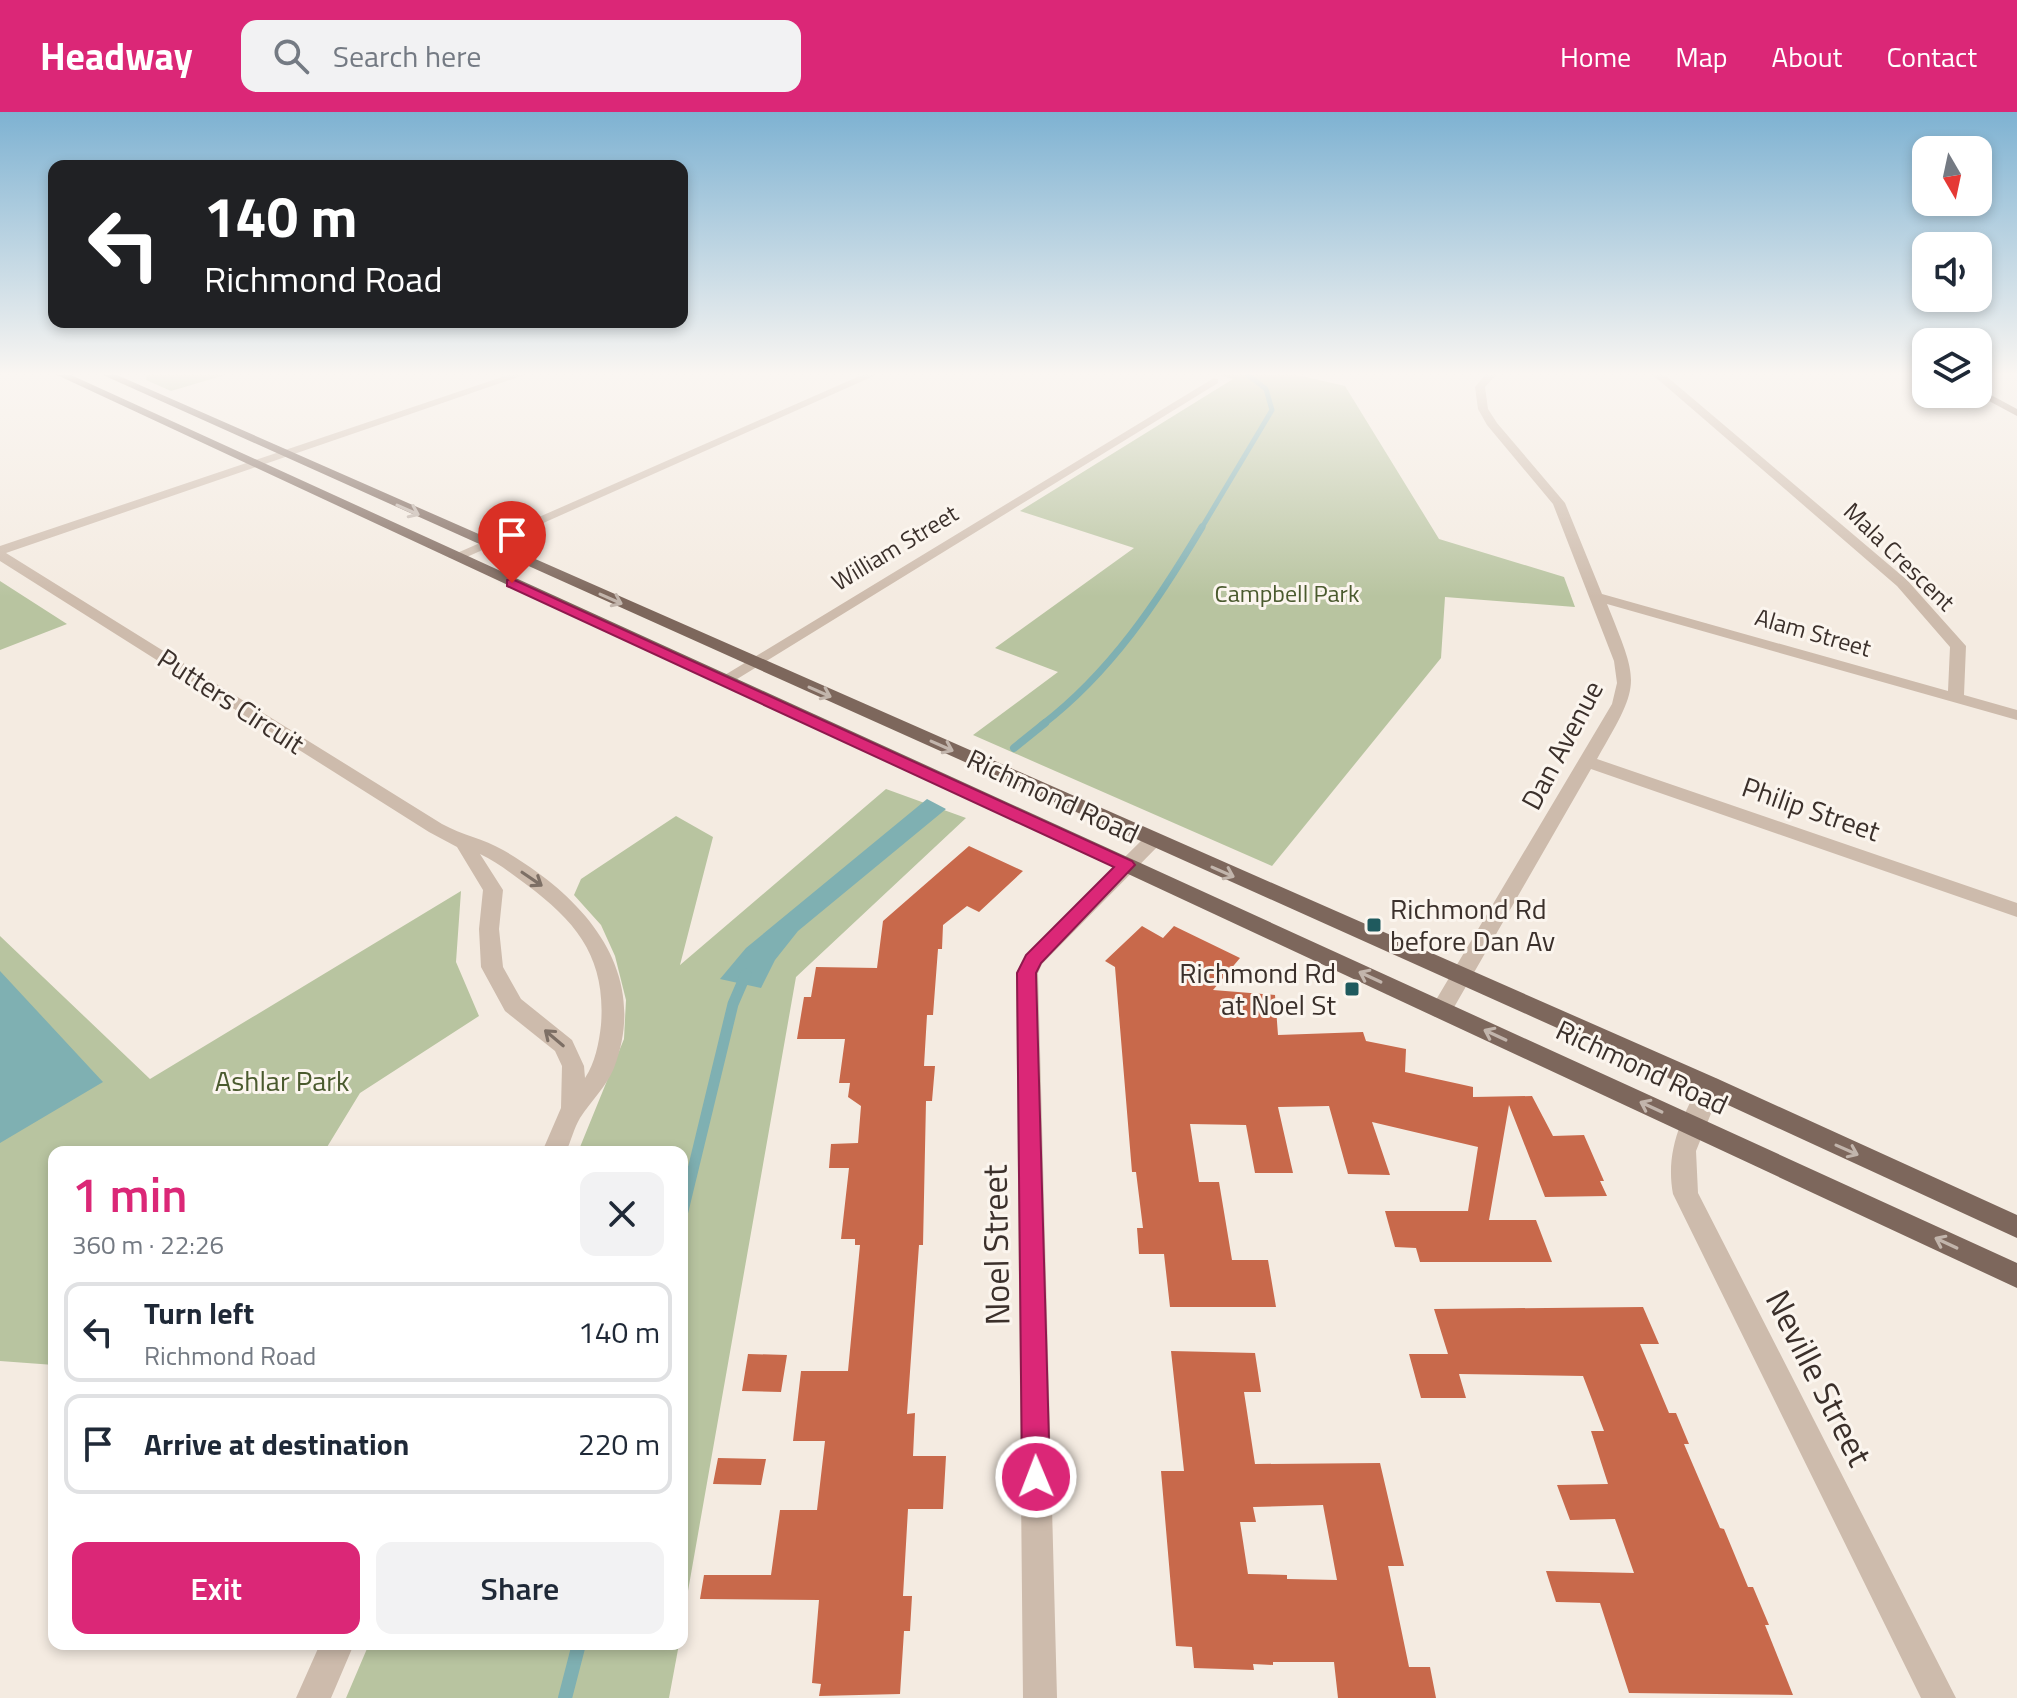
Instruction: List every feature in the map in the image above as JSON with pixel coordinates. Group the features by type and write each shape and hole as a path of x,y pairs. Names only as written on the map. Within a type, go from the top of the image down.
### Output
{"main road":[{"name":"Richmond Road","path":"219,449 2017,1276"},
{"name":"Richmond Road","path":"273,449 1710,1086 2017,1227"}],"street":[{"path":"0,551 247,462 303,449"},
{"path":"455,557 702,449"},
{"name":"William Street","path":"723,681 1103,449"},
{"name":"Dan Avenue","path":"1441,1010 1620,704 1625,683 1622,661 1559,503 1515,449"},
{"name":"Mala Crescent","path":"1747,449 1902,583 1958,646 1956,698"},
{"name":"Putters Circuit","path":"0,551 277,732 464,843 488,850 556,895 575,912 600,946 611,987 611,1033 604,1065 592,1090 573,1109 557,1146"},
{"name":"Alam Street","path":"1597,597 2017,715"},
{"name":"Philip Street","path":"1586,761 2017,910"},
{"name":"Noel Street","path":"1040,1698 1027,973 1033,960 1152,841"},
{"name":"Putters Circuit","path":"464,843 493,890 489,949 492,967 513,1005 564,1046 573,1066 573,1109"},
{"name":"Neville Street","path":"1710,1086 1683,1148 1680,1171 1686,1194 1939,1698"},
{"path":"313,1698 334,1650"}],"green space":[{"name":"Campbell Park","path":"1120,449 1384,449 1439,539 1564,577 1575,607 1445,597 1441,658 1272,866 973,735 1058,672 995,648 1134,548 1020,511"},
{"path":"0,581 67,624 0,650"},
{"path":"886,789 966,818 796,977 688,1591 688,1146 580,1146 624,1039 626,1000 615,956 601,925 574,895 581,879 676,816 713,837 680,965"},
{"name":"Ashlar Park","path":"461,891 456,962 479,1016 360,1093 328,1146 48,1146 48,1365 0,1361 0,936 150,1079"},
{"path":"366,1650 678,1650 669,1698 346,1698"}],"water":[{"path":"927,799 946,809 798,931 775,960 761,988 720,979 746,948"},
{"path":"0,971 103,1082 0,1143"}],"building":[{"path":"969,846 1023,871 979,912 967,906 943,925 933,1015 927,1015 924,1066 935,1066 932,1101 926,1101 923,1245 919,1245 907,1414 915,1413 913,1456 946,1456 943,1509 908,1509 903,1596 912,1596 910,1631 904,1631 900,1694 819,1696 821,1684 812,1683 819,1600 700,1599 704,1575 771,1575 780,1510 817,1510 825,1441 793,1441 801,1371 848,1371 860,1245 855,1245 855,1239 841,1239 849,1168 829,1168 831,1144 858,1143 861,1106 848,1097 850,1083 839,1083 845,1039 797,1039 804,997 811,997 816,967 877,968 883,921"},
{"path":"1142,926 1163,938 1174,926 1240,958 1213,990 1275,995 1278,1035 1363,1032 1366,1041 1406,1049 1405,1072 1473,1087 1473,1097 1532,1096 1553,1136 1584,1135 1604,1181 1600,1181 1607,1196 1545,1197 1509,1105 1489,1220 1536,1220 1552,1262 1420,1262 1416,1248 1395,1247 1385,1211 1468,1211 1478,1147 1372,1122 1390,1175 1348,1174 1329,1106 1278,1107 1293,1173 1255,1173 1246,1125 1190,1124 1199,1182 1219,1182 1232,1260 1268,1260 1276,1307 1170,1307 1164,1254 1139,1254 1137,1228 1143,1228 1136,1172 1132,1172 1115,967 1105,961"},
{"path":"1643,1307 1659,1344 1640,1344 1669,1413 1676,1413 1689,1444 1684,1444 1720,1528 1724,1529 1748,1587 1753,1587 1793,1695 1629,1693 1600,1603 1556,1602 1546,1571 1634,1573 1615,1519 1570,1520 1557,1485 1608,1484 1591,1431 1604,1431 1583,1376 1459,1374 1466,1398 1421,1398 1409,1354 1448,1354 1434,1309"},
{"path":"1171,1351 1255,1353 1261,1392 1244,1392 1255,1464 1380,1463 1404,1566 1388,1566 1409,1667 1430,1667 1436,1698 1338,1698 1334,1662 1253,1664 1254,1670 1194,1668 1192,1647 1176,1646 1161,1471 1184,1471","holes":["1323,1505 1337,1580 1248,1574 1240,1522 1256,1522 1253,1507"]},
{"path":"748,1354 787,1355 781,1392 742,1391"},
{"path":"718,1458 766,1459 761,1485 713,1484"}],"waterway":[{"path":"1201,529 1249,449"},
{"path":"1042,725 1111,659 1168,582 1202,527"},
{"path":"1014,748 1045,723"},
{"path":"688,1190 733,1004 746,974"},
{"path":"565,1698 577,1650"}],"place":[{"name":"Richmond Rd before Dan Av","path":"1374,925"},
{"name":"Richmond Rd at Noel St","path":"1352,989"}],"route":[{"path":"512,583 1126,865 1028,966 1036,1477"}]}
